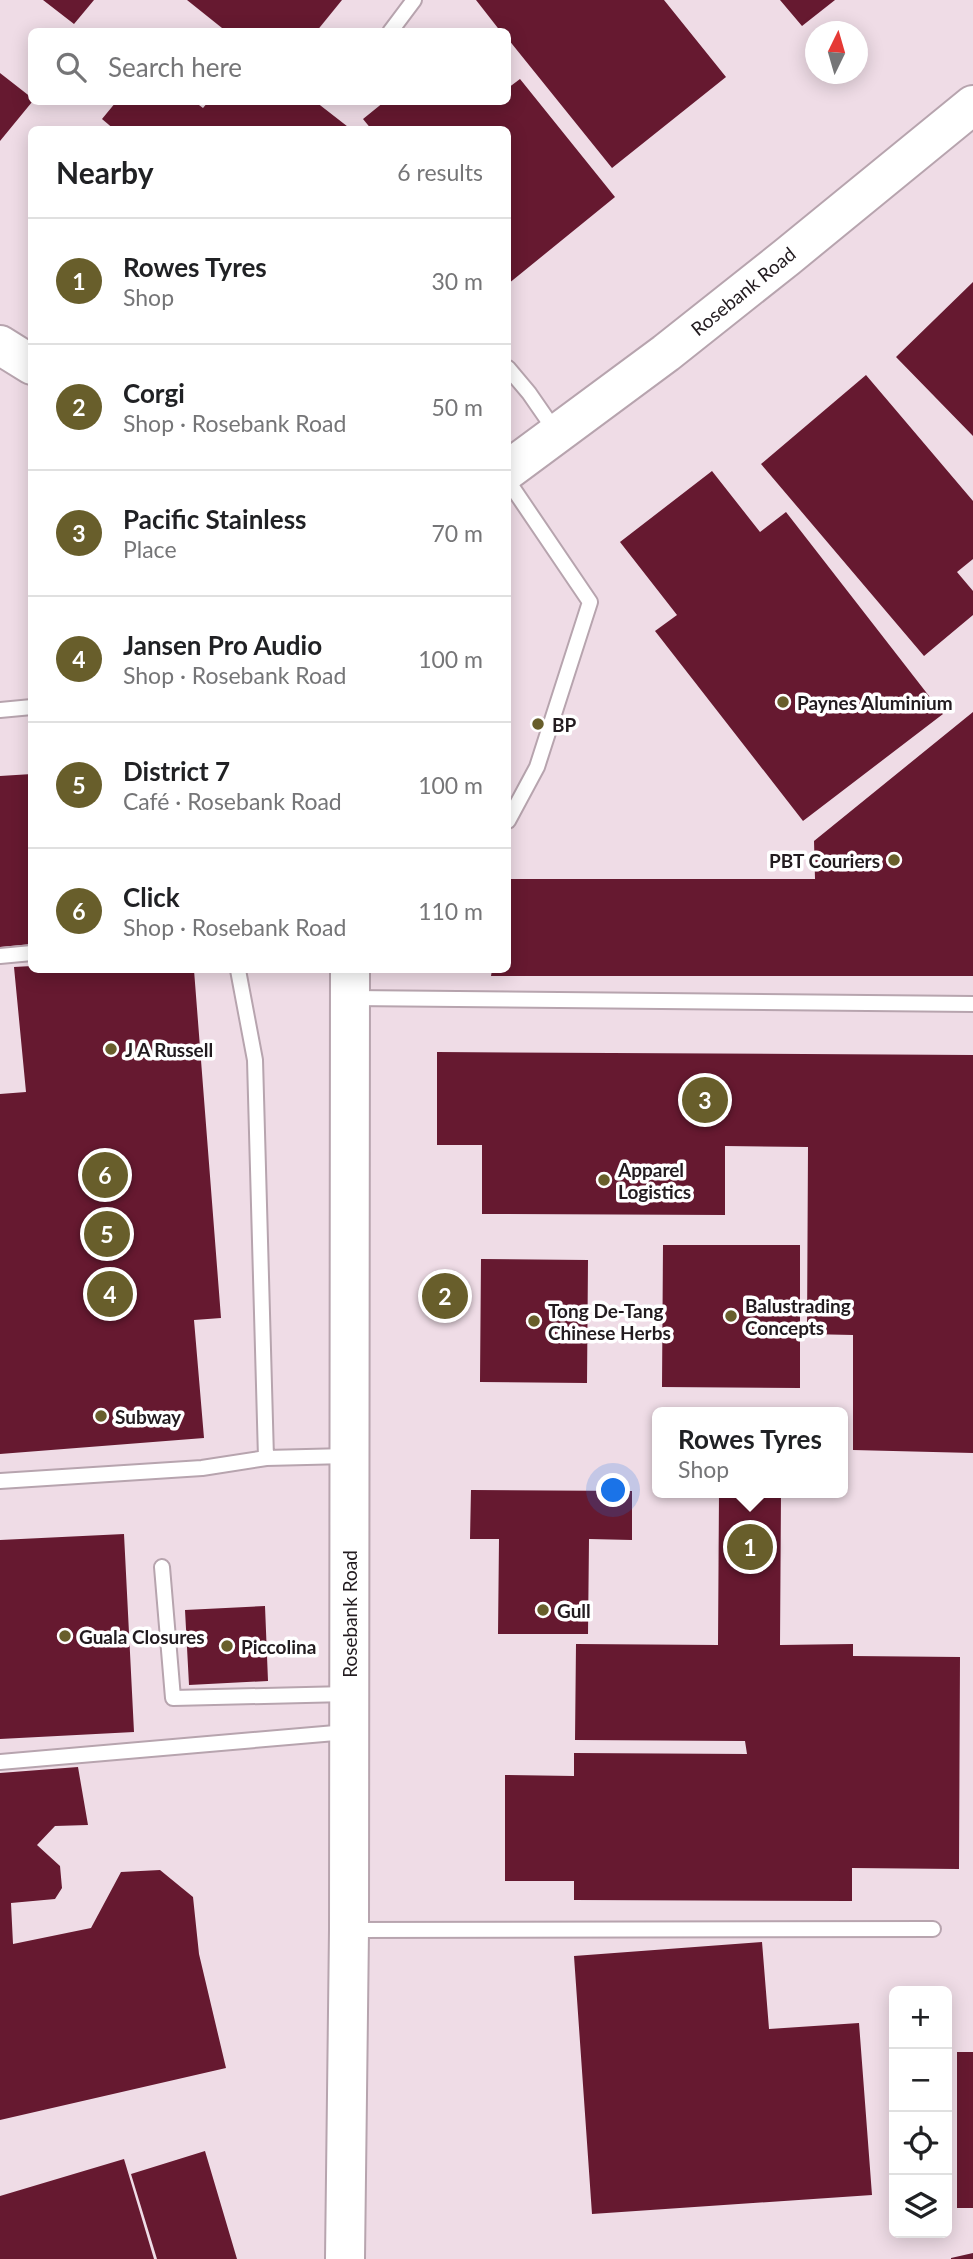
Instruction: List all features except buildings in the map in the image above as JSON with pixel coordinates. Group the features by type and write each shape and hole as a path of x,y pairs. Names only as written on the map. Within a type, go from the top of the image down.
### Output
{"main road":[{"name":"Rosebank Road","path":"511,468 666,353 973,105"},
{"path":"0,345 28,362"},
{"name":"Rosebank Road","path":"345,2259 349,1930 351,984"}],"lane":[{"path":"394,28 414,0"},
{"path":"511,372 557,433"},
{"path":"511,485 590,602 537,767 511,815"},
{"path":"0,709 28,707"},
{"path":"0,956 28,953"},
{"path":"239,973 254,1060 266,1458"},
{"path":"351,984 973,1004"},
{"path":"0,1481 202,1468 266,1458 349,1456"},
{"path":"162,1567 173,1698 349,1694"},
{"path":"0,1762 348,1732"},
{"path":"349,1930 933,1929"}],"place":[{"name":"Paynes Aluminium","path":"783,702"},
{"name":"BP","path":"538,724"},
{"name":"PBT Couriers","path":"894,860"},
{"name":"J A Russell","path":"111,1049"},
{"name":"Pacific Stainless","path":"705,1100"},
{"name":"Click","path":"105,1175"},
{"name":"Apparel Logistics","path":"604,1180"},
{"name":"District 7","path":"107,1234"},
{"name":"Jansen Pro Audio","path":"110,1294"},
{"name":"Corgi","path":"445,1296"},
{"name":"Balustrading Concepts","path":"731,1316"},
{"name":"Tong De-Tang Chinese Herbs","path":"534,1321"},
{"name":"Subway","path":"101,1416"},
{"name":"Rowes Tyres","path":"750,1547"},
{"name":"Gull","path":"543,1610"},
{"name":"Guala Closures","path":"65,1636"},
{"name":"Piccolina","path":"227,1646"}]}
